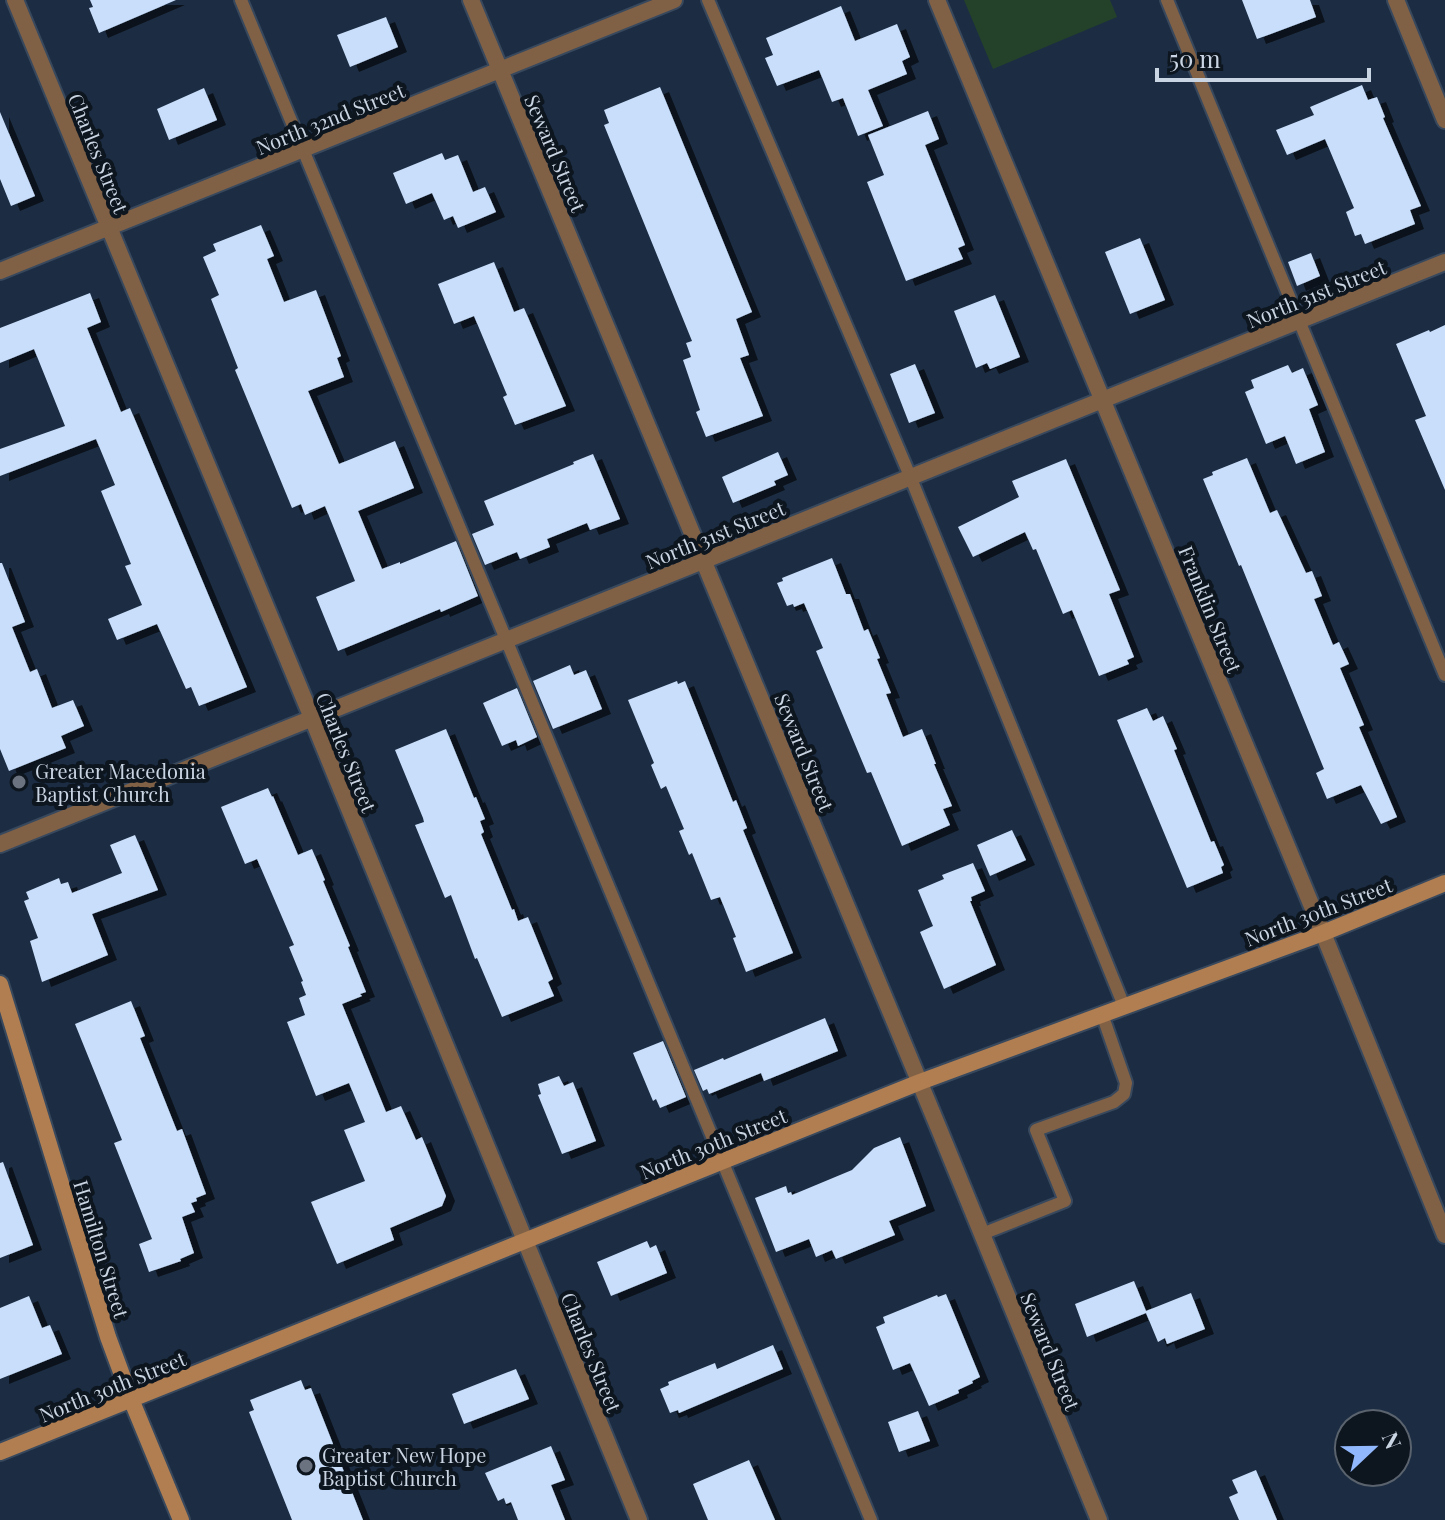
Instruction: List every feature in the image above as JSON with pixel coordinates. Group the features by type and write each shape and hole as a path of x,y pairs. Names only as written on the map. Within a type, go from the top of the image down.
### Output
{"main road":[{"name":"North 30th Street","path":"0,1452 920,1082 1323,933 1445,883"},
{"name":"Hamilton Street","path":"0,984 108,1337 181,1520"}],"street":[{"name":"Charles Street","path":"15,0 639,1520"},
{"name":"Seward Street","path":"471,0 1099,1520"},
{"name":"North 32nd Street","path":"0,271 674,0"},
{"name":"Franklin Street","path":"937,0 1445,1235"},
{"path":"1396,0 1445,120"},
{"name":"North 31st Street","path":"0,844 1445,262"}],"lane":[{"path":"241,0 871,1520"},
{"path":"708,0 910,476 1124,1006"},
{"path":"1167,0 1445,675"},
{"path":"982,1234 1065,1201 1036,1130 1114,1102 1124,1094 1126,1083 1102,1014"}],"green space":[{"path":"964,0 1110,0 1117,17 993,69"}],"building":[{"path":"90,0 176,0 99,33 89,8 93,7"},
{"path":"1242,0 1310,0 1316,17 1257,39"},
{"path":"841,6 855,41 897,24 910,57 902,61 907,74 868,90 883,126 858,136 843,98 832,102 819,70 777,86 765,58 773,55 766,38"},
{"path":"386,17 398,47 350,67 337,35"},
{"path":"1362,85 1368,100 1377,97 1421,206 1410,210 1415,224 1365,244 1361,234 1355,236 1346,212 1354,208 1325,139 1287,155 1276,130 1314,115 1310,107"},
{"path":"660,87 752,312 736,319 749,355 740,358 763,416 706,437 696,412 700,410 683,360 691,357 686,343 692,341 604,125 609,123 604,110"},
{"path":"204,88 217,120 169,140 157,109"},
{"path":"928,111 939,139 925,145 965,245 958,248 963,259 906,281 867,182 884,175 868,135"},
{"path":"0,112 35,196 11,206 0,179"},
{"path":"442,153 445,160 458,155 473,192 485,187 496,212 458,228 453,216 444,220 432,193 406,204 393,173"},
{"path":"261,225 274,256 267,259 284,302 316,290 341,356 337,358 344,377 308,391 339,464 395,441 414,488 358,511 382,569 456,541 478,596 338,651 316,597 355,581 325,506 305,515 301,504 292,508 235,370 238,368 211,299 219,295 203,257 216,251 213,244"},
{"path":"1140,238 1165,300 1130,314 1105,252"},
{"path":"1311,253 1320,276 1297,286 1288,262"},
{"path":"494,262 514,312 524,308 566,406 515,425 503,397 507,395 474,316 454,324 438,284"},
{"path":"90,293 101,322 87,328 121,412 130,408 247,687 199,706 191,687 186,689 157,624 117,640 108,619 142,605 125,566 131,564 101,491 115,485 96,439 0,476 0,449 65,426 34,349 0,363 0,328"},
{"path":"995,295 1020,357 990,369 987,363 976,368 954,311"},
{"path":"1445,325 1445,490 1415,420 1426,416 1396,344"},
{"path":"915,364 935,413 909,423 890,374"},
{"path":"1288,365 1292,373 1303,368 1318,405 1309,409 1325,452 1296,464 1285,436 1266,444 1245,392 1254,388 1251,380"},
{"path":"778,452 788,475 774,481 776,485 733,503 722,477"},
{"path":"593,454 620,519 590,530 587,523 547,539 550,547 520,559 517,552 485,565 472,534 494,525 484,501"},
{"path":"1247,458 1270,513 1277,510 1306,573 1312,571 1322,596 1314,599 1333,645 1339,642 1349,664 1340,668 1364,725 1359,727 1397,817 1381,824 1361,785 1327,799 1316,773 1324,769 1203,479 1213,475 1212,472"},
{"path":"1066,459 1120,590 1109,594 1134,657 1127,660 1129,664 1099,676 1072,610 1063,614 1036,549 1033,550 1025,532 973,557 958,527 1019,497 1012,481"},
{"path":"832,558 846,594 850,594 864,631 868,629 880,658 877,659 891,693 886,694 903,737 922,729 952,806 943,809 950,825 902,846 871,772 867,773 816,651 823,648 804,603 787,606 777,583 783,581 782,578"},
{"path":"0,563 25,622 12,627 30,672 37,669 52,708 73,700 84,726 61,736 66,748 9,771 0,749"},
{"path":"570,665 574,675 586,670 602,709 553,729 533,681"},
{"path":"677,681 678,684 685,681 733,802 736,800 747,828 743,830 793,953 746,972 720,897 711,900 692,853 689,855 679,831 684,829 666,786 661,789 651,765 654,763 628,700"},
{"path":"517,688 537,737 518,746 516,740 502,746 483,703"},
{"path":"1147,708 1153,721 1163,716 1211,842 1214,841 1224,865 1221,867 1223,873 1187,888 1117,720"},
{"path":"446,729 485,819 480,821 484,832 481,834 512,910 518,921 528,917 553,979 548,982 554,996 502,1017 475,959 451,895 445,898 415,825 424,822 423,818 395,750"},
{"path":"268,788 298,855 312,849 350,946 366,992 342,1004 386,1112 401,1106 416,1140 422,1137 446,1196 442,1206 390,1228 394,1240 337,1264 311,1202 365,1181 344,1130 365,1122 349,1083 316,1096 287,1022 305,1015 299,998 306,995 303,981 289,947 294,945 257,859 245,864 221,807"},
{"path":"1012,830 1026,860 990,876 977,845"},
{"path":"135,835 158,890 92,914 108,955 42,982 30,941 38,938 24,901 29,899 26,892 59,878 61,884 68,882 72,893 122,873 110,845"},
{"path":"973,863 985,891 971,897 970,901 996,965 944,989 920,932 933,926 918,890 944,879 942,875"},
{"path":"131,1001 145,1036 140,1038 177,1131 182,1129 206,1194 191,1203 195,1212 182,1217 194,1253 149,1272 139,1244 152,1239 114,1143 122,1140 75,1024"},
{"path":"825,1018 838,1051 764,1081 761,1073 709,1094 707,1089 703,1091 694,1070"},
{"path":"663,1041 686,1097 660,1108 656,1099 653,1101 633,1053"},
{"path":"559,1076 564,1086 573,1082 596,1141 562,1154 538,1095 541,1094 538,1084"},
{"path":"900,1137 926,1206 889,1221 895,1235 836,1259 832,1250 816,1257 809,1239 776,1252 755,1198 786,1186 792,1195 852,1170 874,1148"},
{"path":"3,1162 33,1245 0,1258 0,1163"},
{"path":"647,1241 650,1248 656,1245 667,1273 611,1296 597,1262"},
{"path":"1134,1281 1146,1311 1191,1293 1205,1329 1167,1344 1165,1338 1158,1342 1146,1313 1087,1337 1075,1304"},
{"path":"946,1294 980,1377 958,1390 959,1393 929,1406 910,1363 893,1370 876,1327 885,1323 883,1317"},
{"path":"29,1296 42,1328 50,1325 62,1354 0,1379 0,1308"},
{"path":"773,1345 783,1369 679,1413 678,1410 670,1413 660,1389 669,1385 668,1382 715,1363 717,1369"},
{"path":"516,1369 529,1399 464,1424 452,1394"},
{"name":"Greater New Hope Baptist Church","path":"301,1380 305,1390 311,1388 363,1520 292,1520 249,1412 254,1410 250,1400"},
{"path":"918,1411 930,1441 899,1452 888,1422"},
{"path":"551,1446 565,1480 551,1485 565,1520 518,1520 511,1502 506,1504 504,1498 498,1501 485,1473"},
{"path":"749,1460 775,1520 708,1520 693,1484"},
{"path":"1256,1470 1277,1520 1239,1520 1229,1497 1238,1493 1232,1480"}],"place":[{"name":"Greater Macedonia Baptist Church","path":"19,782"},
{"name":"Greater New Hope Baptist Church","path":"306,1466"}]}
